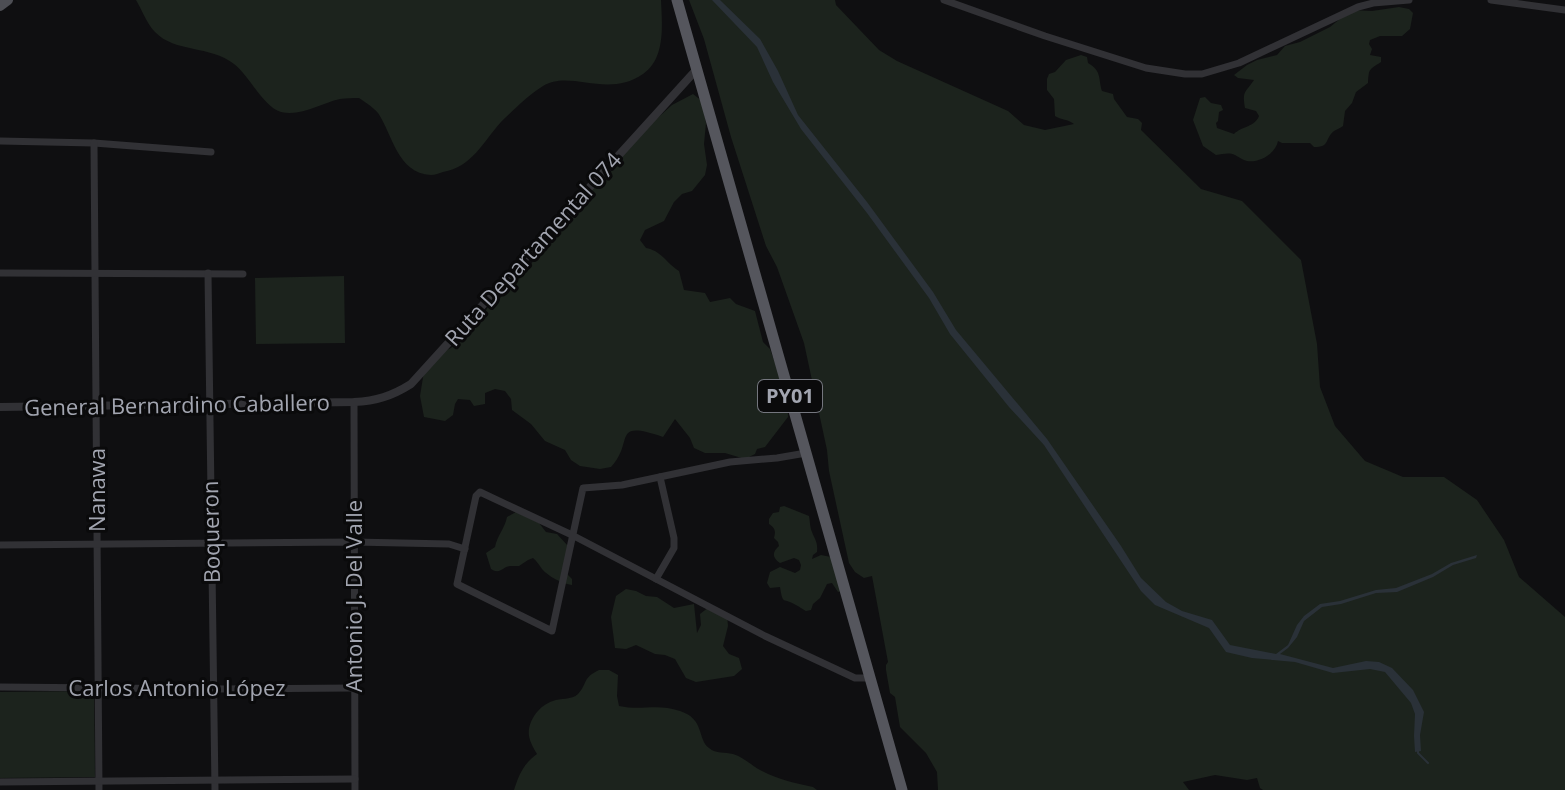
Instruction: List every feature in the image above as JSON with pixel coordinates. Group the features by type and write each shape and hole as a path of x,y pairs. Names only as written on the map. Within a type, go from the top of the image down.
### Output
{"highway":[{"name":"PY01","path":"677,1 902,790"}],"main road":[{"path":"0,6 8,0"}],"street":[{"path":"944,0 1146,68 1202,74 1239,63 1358,7 1409,0"},
{"path":"1491,0 1565,10"},
{"name":"Ruta Departamental 074","path":"354,402 383,399 411,384 697,69"},
{"path":"0,141 94,143 211,152"},
{"name":"Nanawa","path":"94,143 99,790"},
{"path":"0,273 243,274"},
{"name":"Boqueron","path":"208,273 215,790"},
{"name":"General Bernardino Caballero","path":"0,407 354,402"},
{"name":"Antonio J. Del Valle","path":"354,402 355,790"},
{"path":"806,453 730,462 622,485 583,488 572,535 552,631 457,584 476,496 480,492 572,535 765,636 855,678 870,678"},
{"path":"656,579 674,548 660,477"},
{"path":"0,545 354,542 449,544 465,549"},
{"name":"Carlos Antonio López","path":"0,687 354,688"},
{"path":"0,782 355,779"}],"shaded area":[{"path":"136,0 661,0 662,30 656,59 643,74 616,84 565,80 543,86 501,122 462,165 431,175 410,168 397,152 378,113 359,98 340,99 296,113 274,109 240,69 225,58 163,39 150,25"},
{"path":"689,0 835,0 836,5 879,50 1008,111 1024,125 1045,130 1074,124 1055,116 1054,99 1047,90 1049,74 1066,60 1081,55 1087,57 1088,63 1098,72 1102,91 1113,94 1127,117 1138,119 1142,123 1141,130 1201,189 1242,201 1301,260 1317,344 1320,387 1335,426 1365,461 1403,477 1444,477 1477,500 1504,540 1519,577 1565,617 1565,790 1263,790 1257,778 1247,780 1215,775 1183,782 1189,790 938,790 937,772 926,753 900,727 895,697 890,693 886,670 888,662 872,576 864,578 849,563 804,343 777,267 766,246 704,39"},
{"path":"712,0 720,0 760,39 798,115 867,202 933,292 956,330 1047,439 1141,578 1166,602 1182,611 1212,620 1230,645 1276,654 1288,645 1304,616 1320,604 1396,588 1451,563 1477,555 1397,592 1376,593 1322,607 1304,621 1297,637 1280,654 1333,668 1366,661 1379,662 1392,668 1413,690 1424,712 1421,751 1415,752 1415,714 1411,703 1385,672 1370,669 1333,673 1295,662 1226,652 1209,628 1155,605 1141,591 1044,445 950,334 929,298 801,129 773,82 757,47"},
{"path":"1399,7 1413,13 1410,29 1402,36 1380,36 1370,40 1370,55 1381,57 1381,62 1370,70 1368,83 1356,92 1345,111 1343,126 1331,134 1325,144 1314,147 1310,143 1278,141 1271,153 1252,161 1230,154 1216,155 1203,146 1193,120 1200,98 1205,97 1211,103 1221,105 1223,110 1219,112 1217,128 1234,134 1255,122 1259,116 1256,111 1245,108 1244,102 1245,92 1254,80 1234,75 1257,60 1277,55 1285,46 1330,27 1351,10"},
{"path":"693,94 702,101 706,123 705,175 692,191 682,194 674,202 664,221 645,230 640,240 646,248 660,254 679,271 684,290 705,293 710,302 730,298 736,304 755,311 763,342 770,349 778,371 787,384 788,417 765,447 757,449 755,454 745,459 725,453 705,453 694,448 675,419 663,437 647,432 630,432 611,467 600,469 580,466 571,460 565,450 545,441 531,424 512,410 511,399 505,391 495,389 485,393 485,404 474,406 470,400 458,399 453,415 445,421 424,417 420,396 425,365 476,327 488,307 515,283 517,276 529,269 541,244 560,231 570,214 613,170 631,142 672,105"},
{"path":"344,276 345,343 256,344 255,278"},
{"path":"784,506 809,516 817,546 812,559 821,555 831,557 843,590 838,592 832,583 827,584 811,610 806,611 784,600 780,587 770,588 767,583 770,572 780,567 795,573 800,570 799,560 794,558 780,563 774,557 779,546 769,519"},
{"path":"516,512 539,523 546,532 557,534 568,546 564,571 572,579 572,585 551,577 533,558 519,566 497,571 491,569 486,553 495,547 507,517"},
{"path":"626,589 657,597 674,608 694,604 697,633 701,625 700,614 709,607 727,615 723,646 729,654 739,658 742,669 734,676 696,682 686,678 675,659 636,645 626,649 615,648 611,617 616,596"},
{"path":"599,670 609,670 618,675 619,706 680,711 693,719 705,744 712,750 737,755 766,773 817,790 514,790 522,770 537,754 529,736 535,715 548,703 575,696 588,678"},
{"path":"94,691 95,777 0,778 0,692"}],"waterway":[{"path":"1418,749 1428,763"}]}
